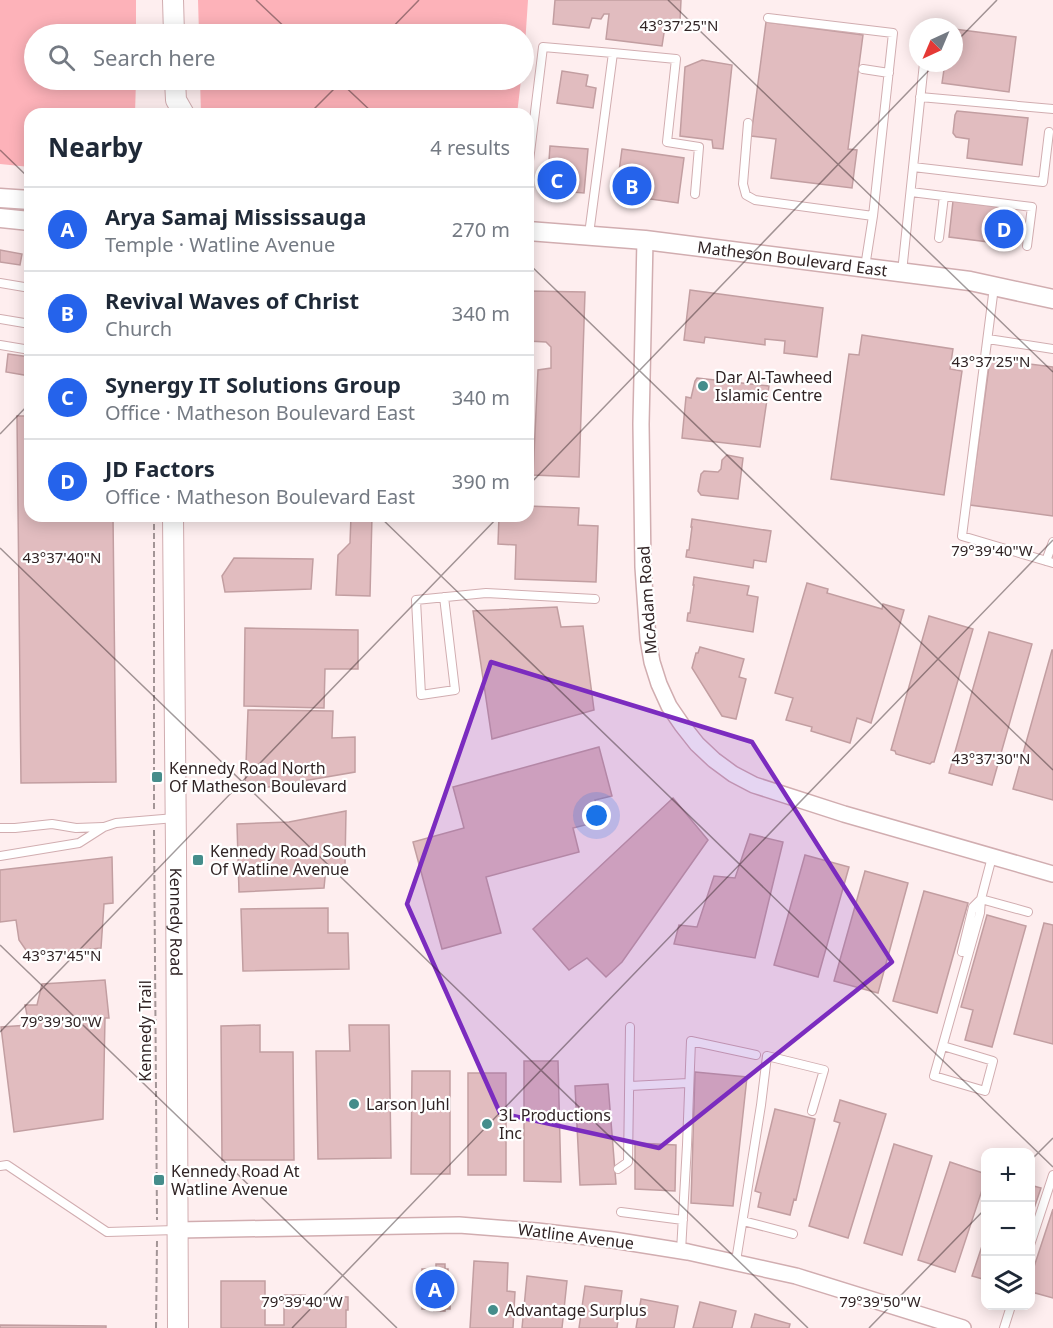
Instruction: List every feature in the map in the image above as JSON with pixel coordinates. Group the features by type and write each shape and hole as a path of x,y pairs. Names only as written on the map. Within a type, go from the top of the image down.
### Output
{"main road":[{"path":"173,0 174,24"},
{"path":"175,90 176,108"},
{"name":"Kennedy Road","path":"173,522 178,1328"}],"street":[{"path":"0,198 24,200"},
{"path":"0,218 24,220"},
{"name":"Matheson Boulevard East","path":"534,231 645,240 970,281 1053,299"},
{"name":"McAdam Road","path":"645,240 640,424 643,567 648,639 652,662 669,706 707,754 733,774 754,785 844,814 1053,874"},
{"name":"Watline Avenue","path":"178,1230 459,1224 537,1230 613,1240 736,1262 796,1276 963,1328"}],"lane":[{"path":"768,18 893,33 865,268"},
{"path":"534,120 543,47 676,59 667,142 699,147 695,194"},
{"path":"589,236 613,53"},
{"path":"863,69 889,73"},
{"path":"902,273 923,72"},
{"path":"920,97 1053,109"},
{"path":"748,123 743,184 746,195 755,200 873,216"},
{"path":"913,167 1043,182 1049,132"},
{"path":"911,192 1032,207 1027,246"},
{"path":"939,238 944,196"},
{"path":"0,283 24,287"},
{"path":"994,287 962,536 1050,562 1053,542"},
{"path":"0,319 24,323"},
{"path":"988,339 1053,349"},
{"path":"0,345 24,349"},
{"path":"444,597 455,690 421,695 416,600 444,597 486,593 595,599"},
{"path":"0,828 52,824 76,828 104,827 176,818"},
{"path":"0,856 79,843 104,827"},
{"path":"943,1046 993,1061 985,1091 934,1076 980,913 981,899 992,857"},
{"path":"981,899 1028,912"},
{"path":"962,952 973,907 981,899"},
{"path":"618,1169 628,1162 630,1028"},
{"path":"681,1251 691,1041 756,1055"},
{"path":"736,1262 767,1056 824,1070 812,1111"},
{"path":"630,1086 688,1083"},
{"path":"0,1166 7,1165 107,1232 178,1230"},
{"path":"1035,1230 1053,1175"},
{"path":"621,1212 683,1220"},
{"path":"743,1221 793,1234"},
{"path":"1004,1328 1009,1310"}],"path":[{"path":"154,522 154,797"},
{"name":"Kennedy Trail","path":"154,849 157,1212"},
{"path":"156,1328 157,1243"}],"highlighted area":[{"path":"491,662 752,742 892,962 659,1148 500,1113 407,904"}],"shaded area":[{"path":"0,0 136,0 136,24 24,24 24,90 136,90 135,108 24,108 24,166 0,164"},
{"path":"198,0 528,0 526,24 199,24"},
{"path":"200,90 520,90 518,108 201,108"}],"building":[{"path":"555,0 681,0 680,21 666,20 662,46 606,39 609,14 604,14 601,19 592,18 589,28 553,24"},
{"path":"766,22 863,35 848,149 857,150 852,188 771,178 776,139 751,136"},
{"path":"963,30 1016,37 1009,92 942,83 944,72 963,72"},
{"path":"702,60 732,65 723,149 713,148 712,140 680,136 685,67"},
{"path":"562,71 588,75 586,86 596,88 593,108 557,103"},
{"path":"957,111 1028,118 1022,165 967,158 969,139 956,137 953,133"},
{"path":"550,146 588,149 584,193 547,190"},
{"path":"622,149 684,158 678,203 616,194"},
{"path":"953,201 1016,209 1012,245 949,237"},
{"path":"0,250 22,254 20,265 0,262"},
{"path":"690,290 823,308 817,357 784,353 785,341 765,339 765,345 705,337 704,343 684,340"},
{"path":"534,291 585,292 579,477 534,475 538,370 551,368 551,347 546,342 534,341"},
{"path":"862,335 953,349 950,369 962,371 944,495 831,479 849,354 859,355"},
{"path":"8,354 24,356 24,375 6,372"},
{"path":"990,359 1053,367 1053,516 970,505"},
{"path":"697,378 769,386 760,447 682,438 686,397 691,398"},
{"path":"17,416 24,416 24,522 113,522 116,782 21,783"},
{"path":"727,455 743,458 738,499 701,495 698,491 701,474 704,471 718,472 721,469 722,460"},
{"path":"534,506 579,508 578,525 598,526 596,582 515,579 516,545 498,544 499,522 534,522"},
{"path":"692,519 771,531 766,562 754,560 753,568 686,557 687,550 689,550"},
{"path":"351,522 372,522 370,596 336,595 338,555 350,543"},
{"path":"234,558 313,559 311,589 225,592 222,576"},
{"path":"694,577 749,586 747,595 758,597 753,632 687,621"},
{"path":"807,583 828,589 827,593 882,609 883,604 904,610 871,723 857,718 850,743 811,731 812,727 786,720 793,698 775,693"},
{"path":"557,607 561,627 583,626 594,710 492,739 473,611"},
{"path":"929,616 973,629 934,762 930,764 896,754 891,750"},
{"path":"245,628 358,630 358,669 325,669 324,708 244,706"},
{"path":"989,632 1032,644 992,785 949,773"},
{"path":"700,647 744,659 739,677 746,679 736,719 722,716 692,668"},
{"path":"1053,650 1053,800 1013,789"},
{"path":"248,710 333,711 332,738 355,737 355,772 245,791"},
{"path":"599,747 612,796 595,800 601,821 573,828 579,852 486,877 501,933 442,949 413,842 464,828 453,787"},
{"path":"673,798 708,840 622,962 606,977 587,958 569,970 533,929"},
{"path":"346,811 345,865 326,867 324,888 239,892 237,824 289,822"},
{"path":"750,834 783,842 755,958 674,944 679,925 697,927 714,876 735,878"},
{"path":"805,855 849,867 818,977 774,965"},
{"path":"112,857 113,903 104,904 101,948 30,956 19,940 16,920 0,922 0,870"},
{"path":"865,871 908,883 878,993 834,981"},
{"path":"924,891 968,903 937,1013 893,1001"},
{"path":"328,908 328,933 348,933 349,969 243,971 241,909"},
{"path":"987,915 1026,926 992,1047 965,1040 973,1010 961,1007"},
{"path":"1044,923 1053,925 1053,1044 1014,1034"},
{"path":"105,980 109,1018 105,1018 103,1119 14,1132 1,1027 29,1025 25,1005 37,1005 42,984"},
{"path":"260,1025 260,1052 293,1052 294,1160 222,1160 221,1026"},
{"name":"Larson Juhl","path":"349,1025 389,1025 391,1158 318,1159 316,1051 350,1051"},
{"path":"524,1061 558,1061 561,1182 524,1181"},
{"path":"412,1071 450,1071 450,1174 411,1174"},
{"path":"695,1072 747,1077 733,1206 691,1203"},
{"name":"3L Productions Inc","path":"468,1073 506,1073 506,1175 468,1175"},
{"path":"608,1084 616,1184 580,1185 575,1086"},
{"path":"840,1100 886,1114 848,1238 809,1226 840,1123 834,1121"},
{"path":"775,1109 815,1119 796,1200 794,1199 790,1215 758,1207 761,1193 755,1191"},
{"path":"635,1143 676,1145 675,1191 635,1189"},
{"path":"894,1144 932,1156 902,1255 864,1243"},
{"path":"950,1162 981,1172 981,1193 955,1272 918,1260"},
{"path":"1035,1186 1041,1188 1035,1205"},
{"path":"1053,1209 1053,1298 1035,1293 1035,1264"},
{"path":"981,1249 981,1279 972,1276"},
{"name":"Advantage Surplus","path":"474,1261 508,1263 507,1291 515,1292 513,1328 470,1328"},
{"path":"436,1264 445,1264 448,1276 451,1276 450,1309 445,1309 445,1311 422,1309 423,1298 419,1298 422,1269 436,1269"},
{"path":"527,1276 567,1281 562,1328 522,1328"},
{"path":"221,1281 265,1281 265,1325 284,1325 284,1295 305,1295 305,1299 329,1299 329,1296 348,1297 346,1328 221,1328"},
{"path":"585,1286 622,1291 617,1328 579,1328"},
{"path":"641,1299 678,1306 674,1328 636,1328"},
{"path":"700,1302 736,1311 732,1328 693,1328"},
{"path":"755,1314 790,1324 789,1328 751,1328"},
{"path":"0,1325 106,1326 106,1328 0,1328"}],"place":[{"name":"Synergy IT Solutions Group","path":"557,180"},
{"name":"Revival Waves of Christ","path":"632,186"},
{"name":"JD Factors","path":"1004,229"},
{"name":"Dar Al-Tawheed Islamic Centre","path":"703,386"},
{"name":"Kennedy Road North Of Matheson Boulevard","path":"157,777"},
{"name":"Kennedy Road South Of Watline Avenue","path":"198,860"},
{"name":"Larson Juhl","path":"354,1104"},
{"name":"3L Productions Inc","path":"487,1124"},
{"name":"Kennedy Road At Watline Avenue","path":"159,1180"},
{"name":"Arya Samaj Mississauga","path":"435,1289"},
{"name":"Advantage Surplus","path":"493,1310"}]}
